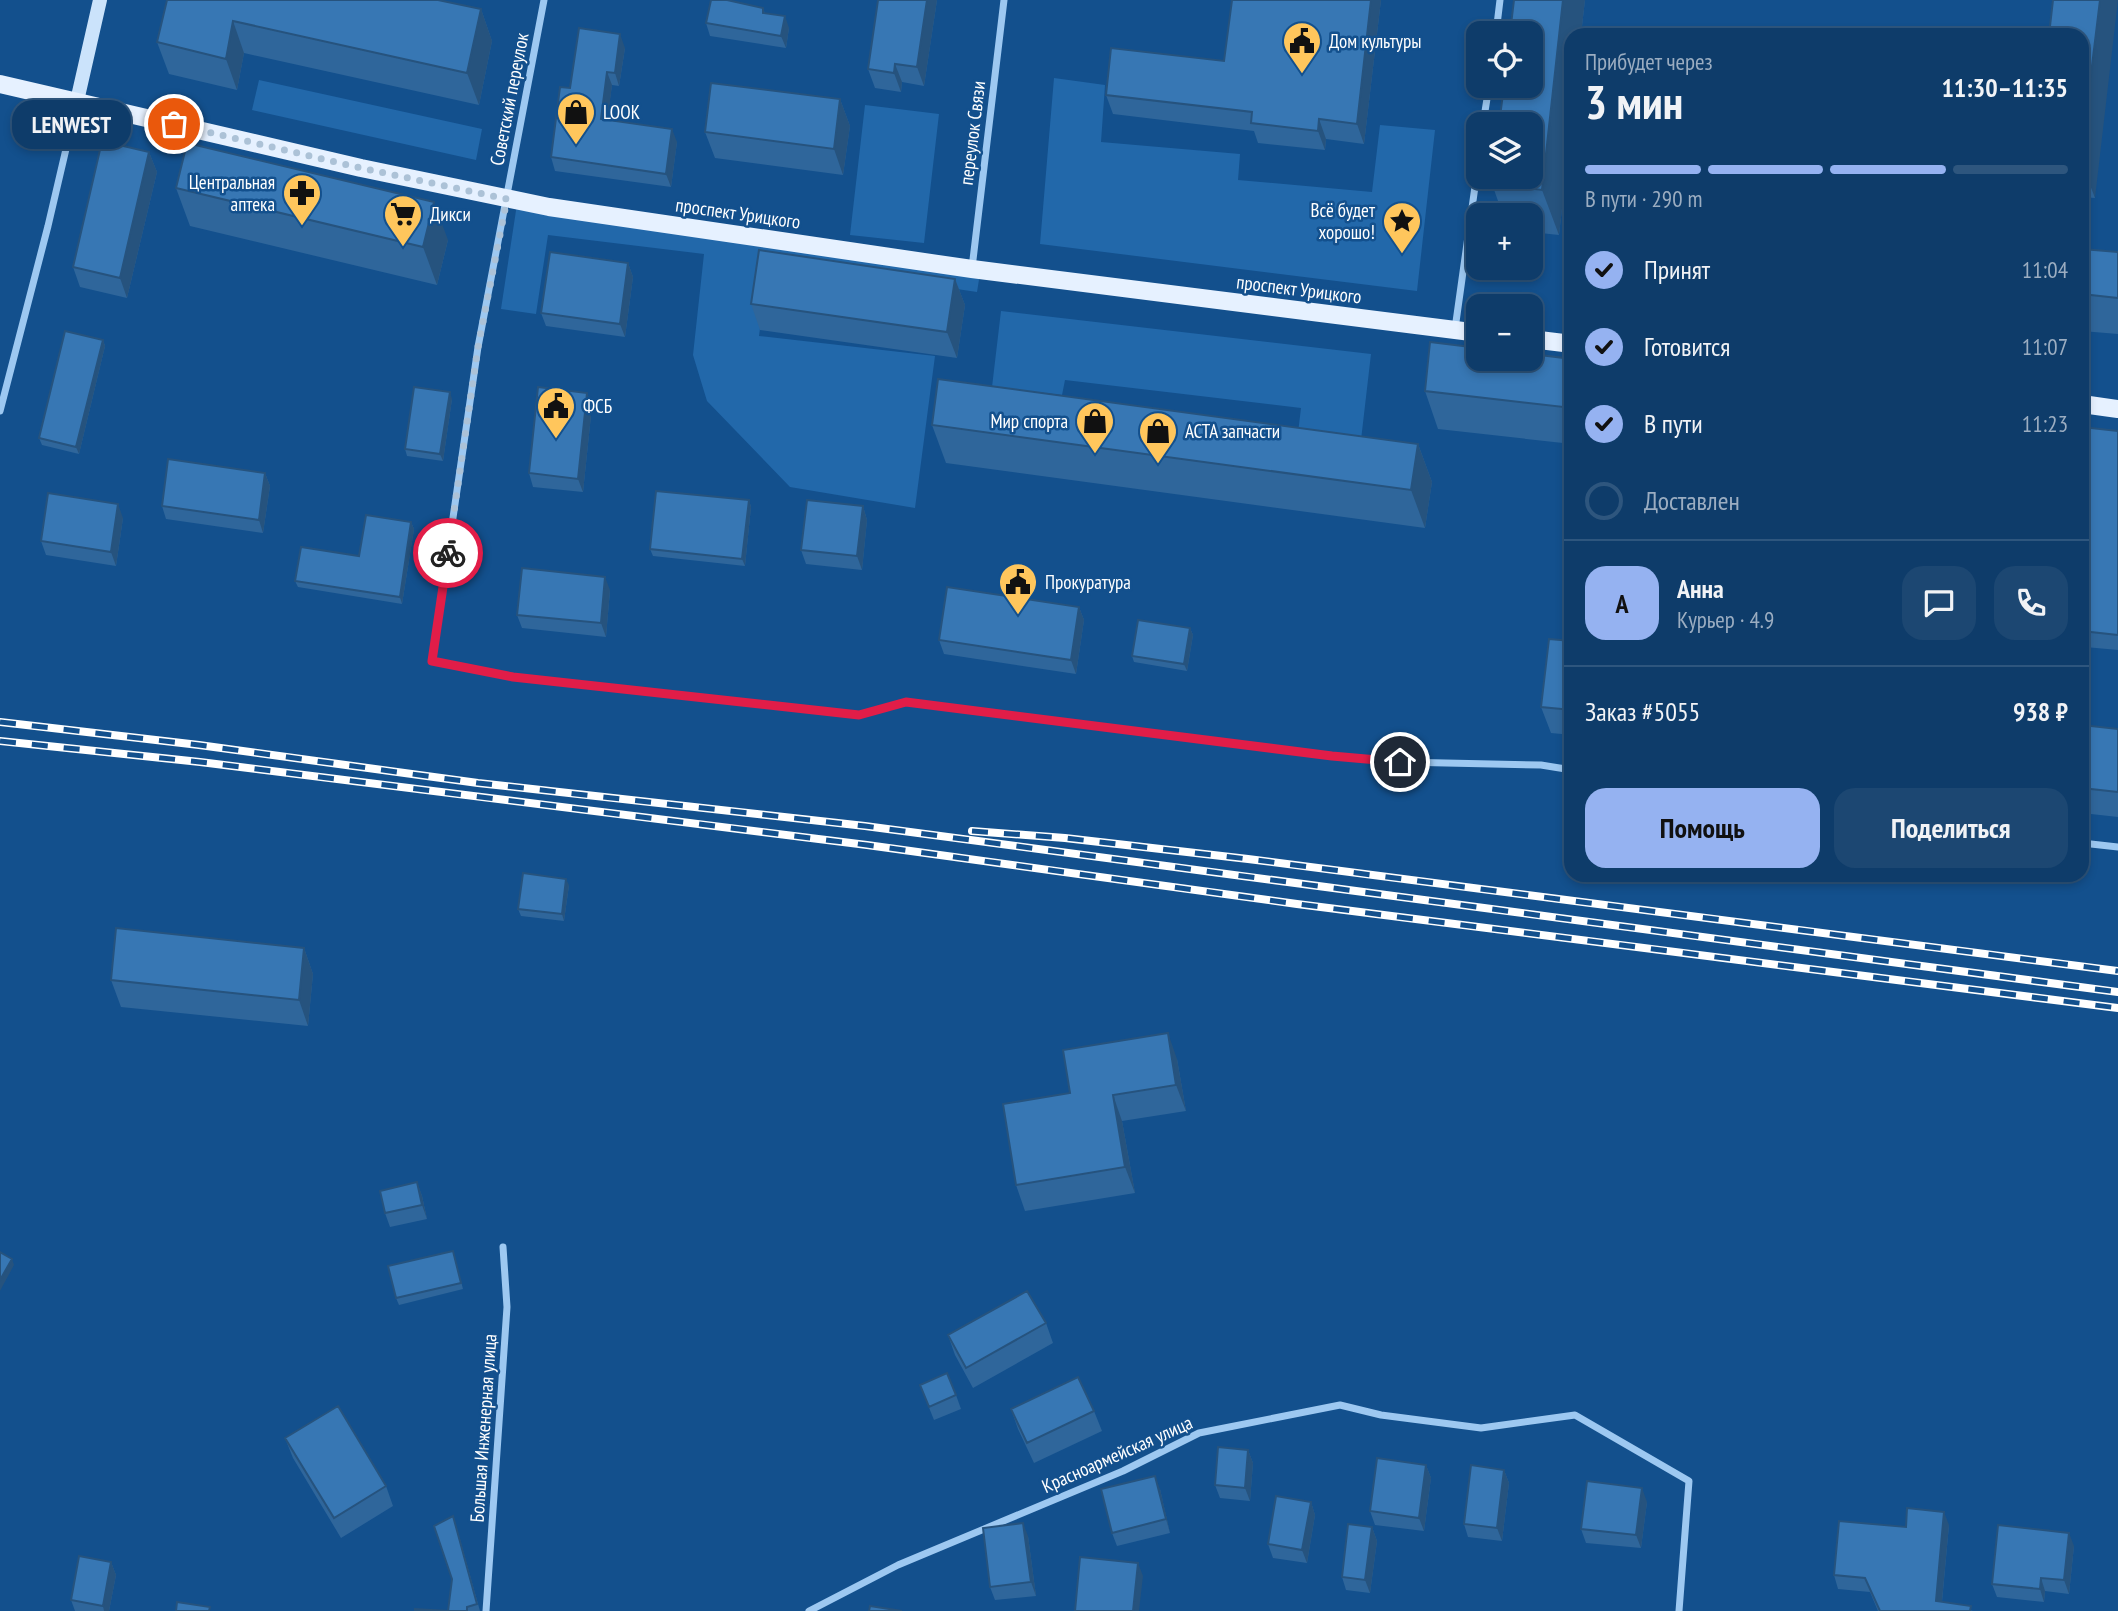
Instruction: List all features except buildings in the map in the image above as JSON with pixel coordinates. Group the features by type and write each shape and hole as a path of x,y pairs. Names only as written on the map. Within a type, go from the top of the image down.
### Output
{"main road":[{"path":"77,101 100,0"},
{"name":"проспект Урицкого","path":"0,84 507,199 972,269 1466,331"},
{"path":"1543,340 1564,343"},
{"path":"2089,405 2118,409"}],"street":[{"name":"Советский переулок","path":"544,0 478,347 432,661 513,677 785,708 859,715 906,702 1332,756 1400,762 1541,765 1564,769"},
{"name":"переулок Связи","path":"972,269 1004,0"},
{"path":"1497,21 1500,0"},
{"path":"0,411 77,101"},
{"path":"1455,330 1475,189"},
{"path":"2089,844 2118,847"},
{"name":"Большая Инженерная улица","path":"486,1611 507,1307 503,1247"},
{"name":"Красноармейская улица","path":"809,1611 898,1564 1123,1471 1199,1433 1340,1405 1381,1415 1481,1429 1576,1415 1689,1481 1679,1611"}],"shaded area":[{"path":"1054,78 1105,85 1101,142 1240,154 1238,180 1372,192 1380,125 1435,130 1417,291 1040,244"},
{"path":"259,80 482,129 476,160 252,110"},
{"path":"865,105 939,114 924,243 850,235"},
{"path":"517,204 981,267 977,292 769,261 759,336 935,356 915,508 790,487 707,401 693,355 704,254 548,235 536,314 501,309"},
{"path":"1001,311 1371,354 1361,440 1298,433 1301,408 1065,380 1062,395 992,387"}],"railway":[{"path":"0,722 199,745 478,783 865,826 2118,992"},
{"path":"0,741 200,762 867,845 1297,904 2118,1008"},
{"path":"972,831 1065,838 1248,859 2118,971"}],"way so far":[{"path":"174,124 507,199 478,347 448,553"}],"place":[{"name":"Дом культуры","path":"1302,75"},
{"name":"LENWEST","path":"174,124"},
{"name":"LOOK","path":"576,146"},
{"name":"Центральная аптека","path":"302,227"},
{"name":"Дикси","path":"403,248"},
{"name":"Всё будет хорошо!","path":"1402,255"},
{"name":"ФСБ","path":"556,440"},
{"name":"Мир спорта","path":"1095,455"},
{"name":"АСТА запчасти","path":"1158,465"},
{"name":"Прокуратура","path":"1018,616"}],"route":[{"path":"448,553 432,661 513,677 785,708 859,715 906,702 1332,756 1400,762"}]}
